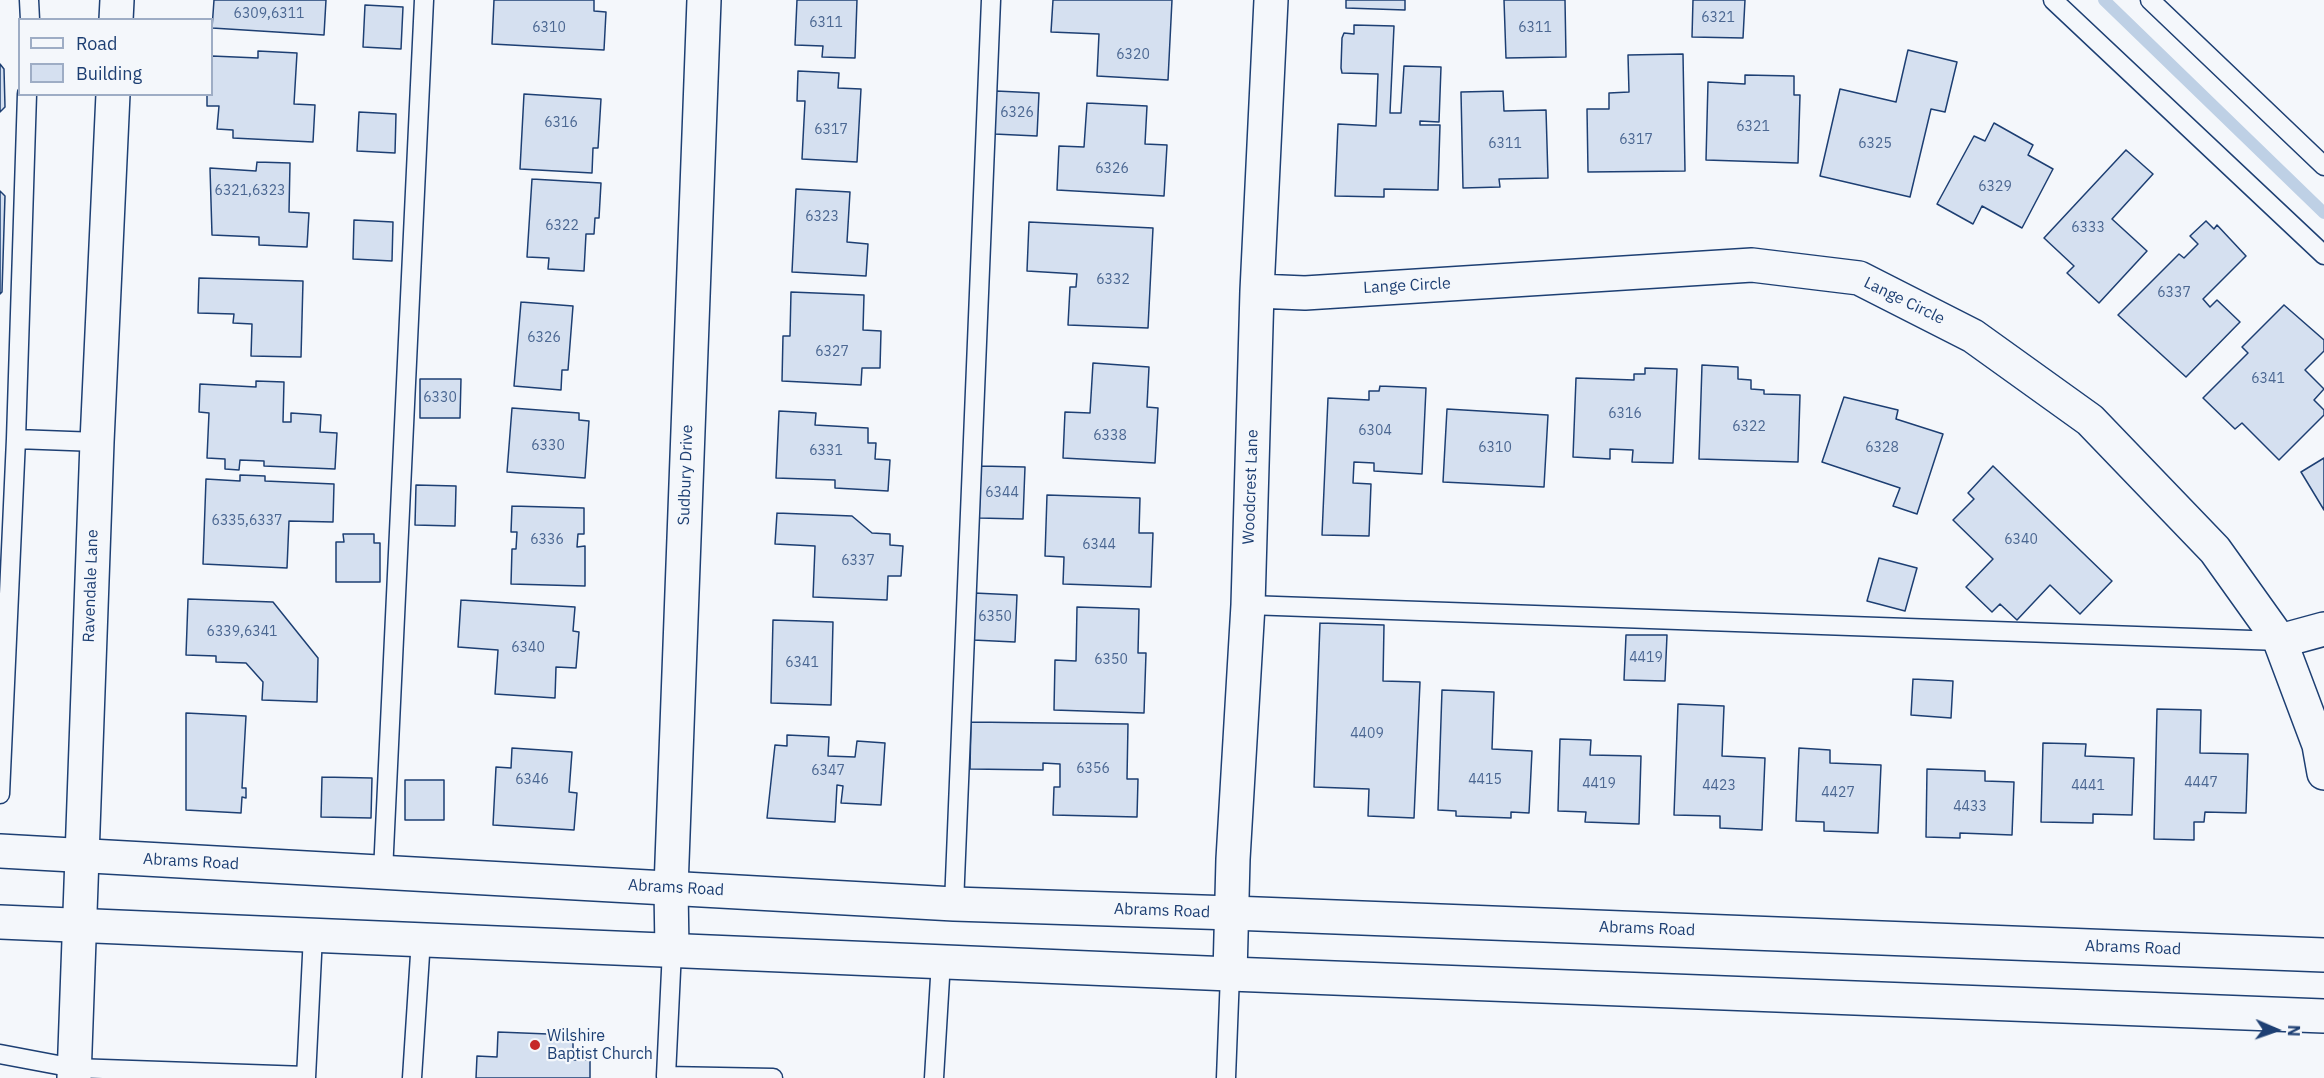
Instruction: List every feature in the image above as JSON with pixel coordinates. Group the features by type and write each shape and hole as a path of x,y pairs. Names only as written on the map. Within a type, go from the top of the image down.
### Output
{"main road":[{"path":"116,18 117,0"},
{"name":"Sudbury Drive","path":"672,950 671,888 704,0"},
{"name":"Woodcrest Lane","path":"1230,974 1248,605 1257,291 1271,0"},
{"name":"Ravendale Lane","path":"74,1073 112,96"},
{"name":"Lange Circle","path":"1257,291 1316,292 1752,265 1859,278 1973,336 2090,420 2215,550 2280,641 2319,745 2324,773"},
{"path":"2280,641 2324,629"},
{"name":"Abrams Road","path":"0,851 954,904 2324,956"},
{"path":"0,922 1230,974 2324,1016"}],"lane":[{"path":"29,0 30,18"},
{"path":"383,872 424,0"},
{"path":"954,904 991,0"},
{"path":"2053,0 2324,255"},
{"path":"2150,0 2324,166"},
{"path":"0,795 16,440 27,96"},
{"path":"16,440 97,442"},
{"path":"1248,605 2280,641"},
{"path":"0,1054 74,1073 306,1077 313,935"},
{"path":"412,1078 421,939"},
{"path":"672,950 666,1076 773,1078"},
{"path":"934,1078 941,961"},
{"path":"1226,1078 1230,974"}],"building":[{"path":"214,0 326,0 324,35 213,28"},
{"path":"494,0 594,0 594,11 606,12 604,50 492,44"},
{"path":"797,0 857,0 855,58 822,57 823,46 795,45"},
{"path":"1053,0 1172,0 1168,80 1097,76 1099,34 1051,32"},
{"path":"1346,0 1405,0 1405,10 1346,8"},
{"path":"1504,0 1565,0 1566,57 1506,58"},
{"path":"1693,0 1745,0 1743,38 1692,37"},
{"path":"365,5 403,7 401,49 363,47"},
{"path":"1354,25 1394,26 1390,113 1401,113 1404,66 1441,67 1439,122 1420,121 1420,125 1440,125 1438,190 1384,189 1384,197 1335,196 1338,124 1376,126 1378,74 1342,73 1342,38 1344,33 1354,34"},
{"path":"1908,50 1957,62 1945,112 1931,109 1910,197 1820,176 1840,89 1896,102"},
{"path":"258,51 297,53 294,104 315,105 313,142 233,138 233,130 217,129 219,106 207,106 207,96 213,96 213,56 258,58"},
{"path":"1683,54 1685,171 1588,172 1587,109 1609,109 1609,93 1629,92 1628,55"},
{"path":"0,64 4,69 5,107 0,112"},
{"path":"798,71 839,73 838,88 861,89 857,162 802,159 805,101 797,101"},
{"path":"1745,75 1794,76 1794,95 1800,95 1798,163 1706,160 1708,82 1745,84"},
{"path":"996,91 1039,93 1037,136 994,134"},
{"path":"1503,91 1504,111 1546,110 1548,178 1499,179 1500,187 1463,188 1461,92"},
{"path":"524,94 601,99 598,148 593,148 592,173 520,169"},
{"path":"1087,103 1147,106 1145,144 1167,145 1164,196 1057,190 1059,146 1084,147"},
{"path":"359,112 396,114 395,153 357,151"},
{"path":"1994,123 2033,145 2028,155 2053,169 2022,228 1982,206 1973,224 1937,204 1974,136 1985,141"},
{"path":"2126,150 2153,174 2112,219 2147,251 2099,303 2067,273 2074,266 2044,238"},
{"path":"257,162 290,163 289,212 309,213 307,247 259,245 259,237 212,235 210,168 256,171"},
{"path":"532,179 601,183 599,218 595,218 594,234 586,234 584,271 548,269 549,258 527,257"},
{"path":"796,189 850,192 847,242 868,244 866,276 792,272"},
{"path":"0,191 5,196 2,292 0,294"},
{"path":"354,220 393,222 392,261 353,259"},
{"path":"2206,221 2214,229 2217,225 2246,256 2203,299 2210,307 2217,300 2240,322 2186,377 2118,315 2179,254 2184,258 2198,244 2190,236"},
{"path":"1029,222 1153,228 1148,328 1068,325 1070,287 1076,287 1077,274 1027,271"},
{"path":"199,278 303,281 301,357 251,356 252,324 233,323 234,314 198,313"},
{"path":"791,292 864,295 863,330 881,331 880,368 862,368 861,385 782,381 783,336 790,336"},
{"path":"521,302 573,306 568,370 562,370 561,390 514,386"},
{"path":"2284,305 2324,340 2324,351 2305,370 2324,389 2314,400 2324,410 2324,415 2279,460 2242,423 2235,429 2203,398 2248,353 2242,347"},
{"path":"1093,363 1149,367 1147,407 1158,408 1155,463 1063,458 1065,412 1090,413"},
{"path":"1702,365 1738,367 1738,379 1751,380 1751,389 1764,390 1764,394 1800,395 1798,462 1699,459"},
{"path":"1645,368 1677,369 1673,463 1632,462 1633,450 1610,449 1610,459 1573,457 1576,378 1634,380 1634,374 1645,374"},
{"path":"420,379 461,379 460,418 420,418"},
{"path":"256,381 284,382 283,422 291,422 291,413 321,415 320,432 337,433 335,469 264,466 264,461 240,460 239,470 225,469 225,459 207,458 209,413 199,412 200,384 256,387"},
{"path":"1380,386 1426,388 1422,474 1374,471 1374,463 1354,462 1353,483 1371,484 1369,536 1322,535 1328,398 1369,400 1369,391 1379,391"},
{"path":"1844,397 1898,410 1896,419 1943,434 1917,514 1893,506 1900,488 1822,462"},
{"path":"512,408 579,413 579,420 589,421 585,478 507,472"},
{"path":"1447,409 1548,415 1544,487 1443,482"},
{"path":"779,411 816,413 815,425 868,428 868,443 876,443 875,459 890,460 888,491 835,488 835,480 776,478"},
{"path":"2324,458 2324,510 2301,472"},
{"path":"981,466 1025,467 1023,519 979,518"},
{"path":"1993,466 2112,581 2080,614 2050,585 2017,620 2000,604 1992,612 1966,587 1993,559 1953,520 1974,499 1968,493"},
{"path":"240,475 265,476 265,481 334,484 333,522 289,521 287,568 203,564 206,479 240,481"},
{"path":"416,485 456,486 455,526 415,525"},
{"path":"1047,495 1140,498 1139,533 1153,533 1151,587 1063,584 1064,557 1045,556"},
{"path":"512,506 584,508 584,534 578,534 577,547 585,546 585,586 511,584 512,549 516,549 517,532 511,532"},
{"path":"777,513 852,516 872,533 890,534 890,545 903,546 901,576 888,576 887,600 813,597 815,546 775,544"},
{"path":"343,534 374,534 374,543 380,543 380,582 336,582 336,542 344,542"},
{"path":"1879,558 1917,568 1905,611 1867,601"},
{"path":"974,593 1017,595 1015,642 973,640"},
{"path":"188,599 273,602 318,658 317,702 262,700 263,682 246,663 216,662 216,656 186,655"},
{"path":"461,600 575,607 573,631 579,632 576,668 556,667 555,698 495,694 498,650 458,647"},
{"path":"1077,607 1139,609 1138,653 1146,653 1144,713 1054,710 1055,660 1076,661"},
{"path":"773,620 833,622 831,705 771,703"},
{"path":"1320,623 1384,625 1383,681 1420,682 1414,818 1368,816 1369,789 1314,787"},
{"path":"1626,635 1667,635 1665,681 1624,680"},
{"path":"1913,679 1953,681 1951,718 1911,715"},
{"path":"1442,690 1494,692 1492,749 1532,751 1529,813 1511,812 1511,818 1456,816 1456,811 1438,810"},
{"path":"1678,704 1724,706 1722,756 1765,758 1762,830 1720,828 1720,816 1674,815"},
{"path":"2157,709 2201,710 2200,753 2248,754 2246,813 2205,812 2204,822 2194,822 2194,840 2154,839"},
{"path":"186,713 246,716 242,788 246,788 246,798 242,797 241,813 186,810"},
{"path":"971,722 1128,724 1127,779 1138,779 1137,817 1053,815 1054,787 1060,787 1060,764 1043,763 1043,770 970,769"},
{"path":"787,735 829,737 828,756 855,757 857,741 885,743 881,805 841,803 843,786 837,785 835,822 767,818 775,745 787,746"},
{"path":"1560,739 1591,740 1590,755 1641,756 1639,824 1585,822 1586,812 1558,811"},
{"path":"2043,743 2086,744 2085,756 2134,758 2132,815 2093,814 2093,823 2041,822"},
{"path":"512,748 572,752 569,792 577,793 574,830 493,825 496,767 511,768"},
{"path":"1799,748 1830,750 1830,763 1881,765 1878,833 1824,831 1824,822 1796,821"},
{"path":"1927,769 1985,771 1985,781 2014,782 2012,835 1960,833 1960,838 1926,837"},
{"path":"322,777 372,778 371,818 321,817"},
{"path":"405,780 444,780 444,820 405,820"},
{"name":"Wilshire Baptist Church","path":"498,1032 573,1035 573,1060 590,1060 590,1078 476,1078 477,1056 497,1057"}],"waterway":[{"path":"2104,0 2324,213"}],"place":[{"name":"Wilshire Baptist Church","path":"535,1045"}]}
